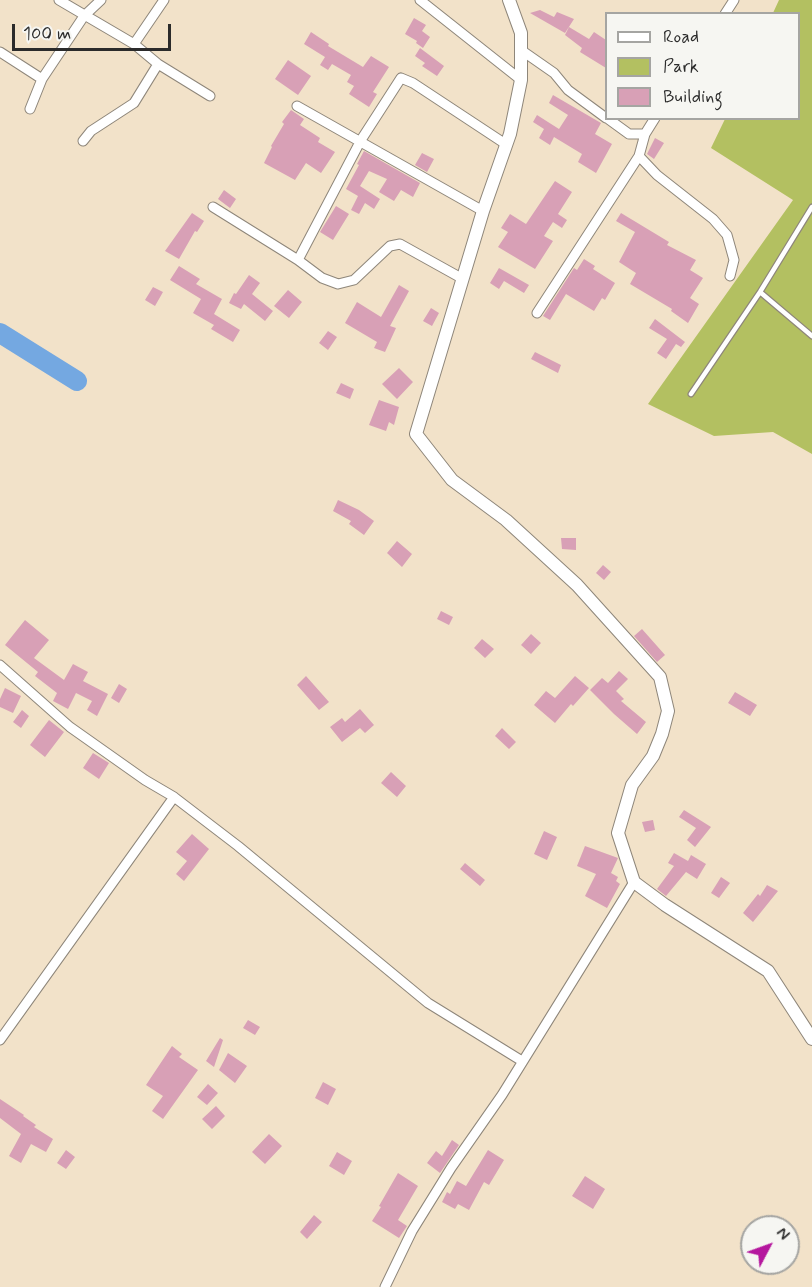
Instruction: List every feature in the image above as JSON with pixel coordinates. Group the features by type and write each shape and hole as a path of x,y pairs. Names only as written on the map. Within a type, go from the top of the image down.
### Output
{"street":[{"path":"59,0 134,44 158,64 210,96"},
{"path":"30,109 42,79 84,16 101,0"},
{"path":"134,44 164,0"},
{"path":"420,0 521,80"},
{"path":"508,0 521,33 521,80 507,145 483,211 416,434 452,480 506,520 577,585 660,677 668,711 662,734 653,756 632,785 618,833 634,882 665,905 768,971 812,1039"},
{"path":"521,50 554,73 568,90 605,117"},
{"path":"0,52 42,79"},
{"path":"83,141 91,131 134,103 158,64"},
{"path":"298,260 361,140 402,78 507,145"},
{"path":"297,106 361,140 483,211"},
{"path":"610,120 629,134 645,134"},
{"path":"537,313 639,156 645,134 654,120"},
{"path":"639,156 657,175 713,219 727,235 734,260 730,276"},
{"path":"213,207 298,260 322,278 338,284 354,280 390,246 400,244 463,279"},
{"path":"0,665 70,726 145,780 174,797 247,853 428,1003 522,1061"},
{"path":"0,1040 174,797"},
{"path":"386,1287 412,1231 451,1168 502,1095 634,882"}],"lane":[{"path":"691,394 760,292 812,207"},
{"path":"760,292 812,336"}],"green space":[{"path":"779,0 812,0 812,454 773,432 714,436 648,404 793,200 711,148 725,120 800,120 800,12 773,12"}],"building":[{"path":"540,10 554,17 557,12 574,19 565,33 530,13"},
{"path":"414,18 426,25 422,31 430,37 423,48 416,43 417,41 405,34"},
{"path":"569,27 589,39 594,32 605,39 605,67 580,52 582,48 565,35"},
{"path":"311,32 329,44 328,46 363,67 371,56 389,67 373,92 377,94 369,107 349,94 354,86 347,82 351,75 332,64 328,70 320,65 325,57 304,44"},
{"path":"420,48 444,66 437,76 422,66 425,63 415,56"},
{"path":"288,60 311,76 298,95 275,79"},
{"path":"553,95 601,123 595,134 612,144 596,173 578,162 582,154 554,137 550,145 539,138 544,129 533,122 537,115 559,129 568,115 549,103"},
{"path":"291,110 304,119 300,125 320,138 318,142 335,152 321,173 306,163 295,180 264,163 284,124 282,122"},
{"path":"655,138 664,143 654,159 647,154"},
{"path":"364,151 420,183 413,197 401,190 394,201 379,192 387,179 369,171 360,186 380,199 374,209 365,203 359,214 351,210 358,196 346,189"},
{"path":"422,153 434,159 427,172 415,165"},
{"path":"555,181 572,192 558,214 567,220 562,228 553,222 544,236 553,241 535,269 498,247 508,232 501,228 510,214 526,224"},
{"path":"224,190 236,199 230,208 218,199"},
{"path":"336,206 349,214 333,240 320,232"},
{"path":"192,213 204,221 197,232 195,231 179,259 165,251"},
{"path":"621,213 669,242 667,245 696,260 690,270 703,278 690,298 699,304 688,323 671,311 672,309 630,284 636,273 619,262 635,232 616,221"},
{"path":"584,259 595,266 593,269 615,283 605,300 602,298 594,311 566,294 550,320 543,316 574,268 577,270"},
{"path":"179,266 200,279 196,284 222,299 214,314 240,330 233,342 211,329 214,325 193,313 201,299 170,280"},
{"path":"499,268 529,285 524,293 504,281 499,289 490,283"},
{"path":"249,275 260,283 252,294 273,311 265,321 244,304 241,309 229,303"},
{"path":"399,285 409,291 390,326 396,328 385,352 374,348 377,342 345,323 357,302 381,317"},
{"path":"153,287 163,292 155,306 145,300"},
{"path":"288,290 302,302 289,318 274,306"},
{"path":"431,308 439,313 432,326 423,321"},
{"path":"655,319 685,342 681,347 676,344 666,359 657,353 667,339 649,328"},
{"path":"328,331 337,337 328,350 319,343"},
{"path":"535,352 561,365 558,373 531,359"},
{"path":"399,368 413,382 397,399 382,384"},
{"path":"341,383 354,389 350,399 336,393"},
{"path":"379,400 399,407 394,425 389,422 386,431 369,425"},
{"path":"338,500 359,510 374,521 364,535 349,524 351,521 333,511"},
{"path":"561,538 576,538 576,550 562,549"},
{"path":"397,541 412,554 402,567 387,553"},
{"path":"603,565 611,572 604,580 596,573"},
{"path":"441,611 453,617 449,625 437,619"},
{"path":"25,620 49,640 34,658 64,680 73,664 88,672 83,681 108,694 97,716 87,710 92,701 76,693 68,709 53,701 57,693 35,676 38,672 5,645"},
{"path":"642,629 665,655 657,662 634,636"},
{"path":"531,634 541,643 531,654 521,645"},
{"path":"482,639 494,649 485,658 474,648"},
{"path":"619,671 628,679 616,691 624,699 621,701 646,722 637,734 590,690 602,678 608,683"},
{"path":"306,676 329,702 319,710 297,685"},
{"path":"575,676 589,688 555,723 534,705 546,691 555,698"},
{"path":"119,684 127,689 119,703 111,698"},
{"path":"5,688 21,696 13,713 0,707 0,699"},
{"path":"735,692 757,705 750,716 728,703"},
{"path":"360,709 374,725 365,733 360,728 342,742 330,727 342,718 345,722"},
{"path":"22,710 29,716 21,728 13,722"},
{"path":"49,720 64,732 45,757 30,745"},
{"path":"502,728 516,742 509,749 495,736"},
{"path":"93,753 109,763 99,779 83,768"},
{"path":"391,772 406,786 397,797 381,783"},
{"path":"684,810 711,827 695,847 687,840 696,828 679,817"},
{"path":"653,820 655,830 645,832 642,822"},
{"path":"544,831 557,837 547,860 534,854"},
{"path":"192,834 209,849 184,881 176,874 187,861 176,852"},
{"path":"585,846 618,858 611,873 618,877 616,881 620,884 607,908 585,896 596,874 577,866"},
{"path":"674,853 688,861 691,855 706,864 697,879 686,872 666,896 657,889 674,866 668,863"},
{"path":"465,863 485,880 480,886 460,869"},
{"path":"721,877 730,883 719,898 711,893"},
{"path":"767,885 778,891 753,922 743,913 758,894 760,896"},
{"path":"248,1020 260,1027 255,1035 243,1028"},
{"path":"220,1038 223,1040 214,1067 206,1061"},
{"path":"172,1046 182,1054 179,1057 198,1070 163,1119 152,1111 163,1096 146,1085"},
{"path":"228,1053 247,1066 235,1083 219,1070"},
{"path":"323,1082 336,1089 328,1105 315,1098"},
{"path":"208,1084 218,1093 207,1105 197,1097"},
{"path":"0,1099 24,1115 36,1125 34,1127 53,1139 46,1152 31,1144 21,1163 9,1156 21,1134 0,1118"},
{"path":"216,1106 225,1116 212,1129 202,1119"},
{"path":"269,1134 282,1146 265,1164 252,1152"},
{"path":"452,1140 459,1145 440,1173 427,1163 436,1151 442,1156"},
{"path":"66,1150 75,1157 66,1169 57,1163"},
{"path":"488,1150 504,1160 489,1185 484,1182 469,1210 458,1204 455,1209 442,1202 447,1192 450,1194 457,1181 466,1186"},
{"path":"337,1152 352,1161 344,1175 329,1166"},
{"path":"398,1173 418,1186 398,1220 407,1226 399,1238 372,1221"},
{"path":"585,1176 605,1189 593,1209 572,1196"},
{"path":"314,1215 322,1222 307,1239 300,1232"}],"waterway":[{"path":"0,333 77,381"}]}
